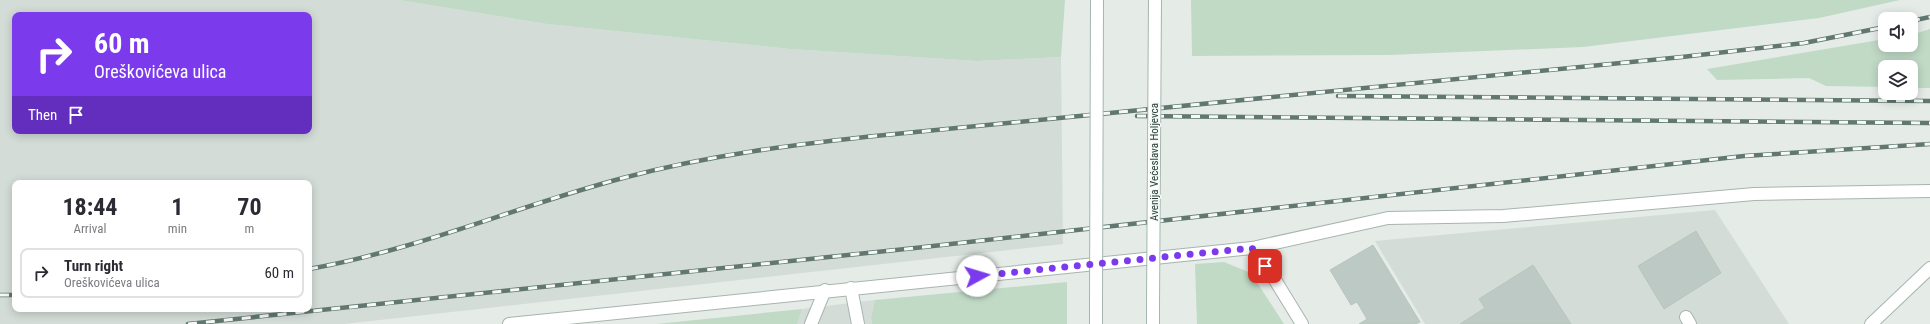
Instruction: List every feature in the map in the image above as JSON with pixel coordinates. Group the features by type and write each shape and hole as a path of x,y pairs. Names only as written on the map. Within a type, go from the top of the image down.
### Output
{"main road":[{"path":"1096,324 1097,0"},
{"name":"Avenija Većeslava Holjevca","path":"1153,324 1155,0"},
{"path":"509,324 825,290 1252,248 1388,218 1503,216 1754,194 1930,191"},
{"path":"1252,248 1272,275 1302,324"},
{"path":"1871,324 1930,268"},
{"path":"851,288 858,324"},
{"path":"811,324 825,290"}],"shaded area":[{"path":"0,0 399,0 547,24 790,49 977,61 1061,57 1063,244 344,324 0,324"},
{"path":"1715,210 1789,324 1425,324 1375,241"},
{"path":"875,300 871,318 872,324 797,324 802,309"}],"green space":[{"path":"399,0 1065,0 1061,57 977,61 790,49 547,24"},
{"path":"1191,0 1900,0 1819,18 1583,47 1389,55 1192,56"},
{"path":"1930,29 1930,88 1918,88 1918,60 1878,60 1878,87 1826,86 1809,78 1717,80 1707,69 1878,40 1878,52 1918,52 1918,33"},
{"path":"1224,262 1251,273 1284,324 1197,324 1195,264"},
{"path":"1067,282 1067,324 872,324 871,318 875,300"},
{"path":"802,309 797,324 656,324"}],"building":[{"path":"1696,231 1721,273 1664,309 1638,266"},
{"path":"1373,245 1420,322 1416,324 1359,324 1367,319 1357,302 1351,305 1330,270"},
{"path":"1533,265 1571,324 1460,324 1485,308 1479,299"}],"railway":[{"path":"1918,20 1930,17"},
{"path":"312,268 389,251 544,201 623,178 688,163 753,151 885,135 1682,57 1804,43 1878,28"},
{"path":"1338,96 1930,101"},
{"path":"1137,116 1930,123"},
{"path":"312,311 915,248 1744,156 1930,144"},
{"path":"0,295 12,295"},
{"path":"188,324 303,312"}],"route":[{"path":"977,276 1252,248 1265,266"}]}
